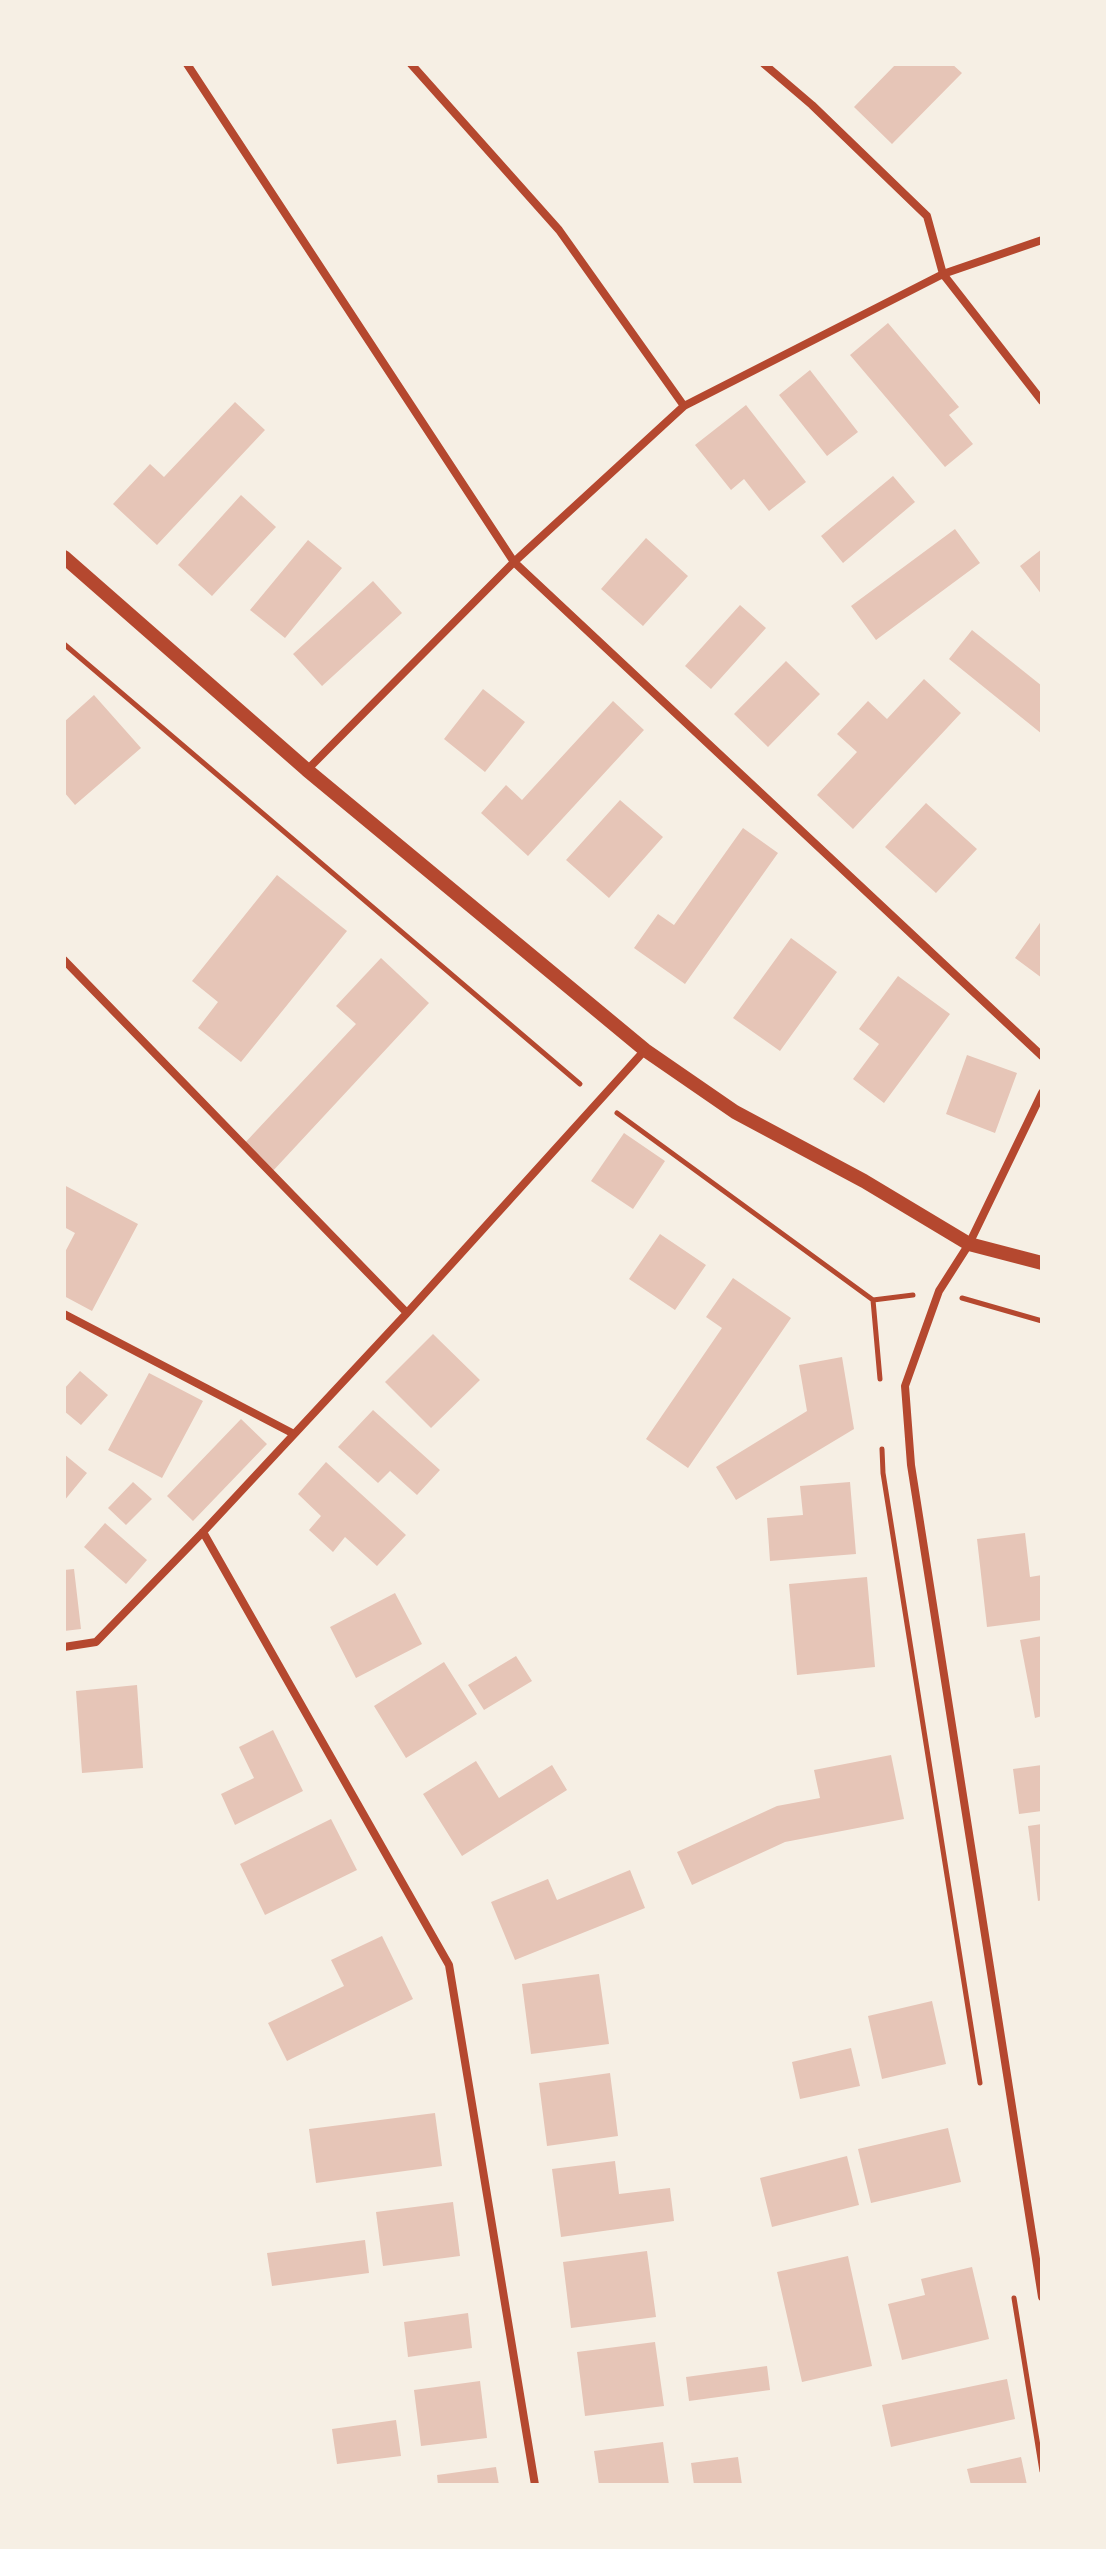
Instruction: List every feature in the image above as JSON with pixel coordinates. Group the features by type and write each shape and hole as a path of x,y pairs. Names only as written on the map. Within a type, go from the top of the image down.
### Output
{"street":[{"path":"187,64 514,562 1042,1056"},
{"path":"411,64 559,230 684,406"},
{"path":"764,64 812,105 927,216 943,274 1042,401"},
{"path":"307,770 514,562 684,406 943,274 1042,240"},
{"path":"64,557 307,770 471,909 645,1050 735,1112 864,1181 969,1244 1042,1263"},
{"path":"64,960 407,1313"},
{"path":"64,1647 96,1642 407,1313 645,1050"},
{"path":"1042,1093 969,1244 939,1291 905,1386 911,1465 1042,2297"},
{"path":"64,1314 294,1434"},
{"path":"203,1532 449,1965 535,2485"}],"path":[{"path":"64,644 599,1100 873,1300 939,1291 1042,1321"}],"building":[{"path":"896,64 952,64 962,73 892,144 854,107"},
{"path":"888,323 959,407 949,415 973,444 945,467 850,355"},
{"path":"810,370 858,432 827,456 779,395"},
{"path":"235,402 265,430 157,545 113,504 150,464 164,477"},
{"path":"746,405 806,482 769,511 744,479 731,490 695,445"},
{"path":"893,476 915,502 843,563 821,536"},
{"path":"241,495 276,527 212,596 178,565"},
{"path":"955,529 980,563 876,640 851,606"},
{"path":"646,538 688,576 643,626 601,589"},
{"path":"308,540 342,568 285,638 250,610"},
{"path":"1042,549 1042,595 1020,566"},
{"path":"373,581 402,613 322,686 293,654"},
{"path":"740,605 766,628 711,689 685,666"},
{"path":"972,630 1042,686 1042,734 949,659"},
{"path":"786,661 820,694 768,747 734,714"},
{"path":"924,679 961,713 853,829 817,795 857,752 837,734 868,701 887,719"},
{"path":"483,689 525,722 485,772 444,739"},
{"path":"94,695 141,748 75,805 64,792 64,722"},
{"path":"613,701 644,730 528,856 481,813 506,785 522,800"},
{"path":"620,800 663,837 609,898 566,860"},
{"path":"926,803 977,849 936,893 885,847"},
{"path":"743,828 778,853 685,984 634,948 658,914 674,925"},
{"path":"277,875 347,931 241,1062 198,1028 218,1002 192,981"},
{"path":"1042,920 1042,978 1015,958"},
{"path":"791,938 837,972 780,1051 733,1018"},
{"path":"381,958 429,1003 271,1173 242,1146 356,1024 336,1006"},
{"path":"898,976 950,1014 884,1103 853,1079 879,1044 859,1029"},
{"path":"967,1055 1017,1073 995,1133 946,1114"},
{"path":"624,1133 665,1161 633,1209 591,1181"},
{"path":"64,1185 138,1224 92,1311 64,1296 64,1254 75,1233 64,1227"},
{"path":"660,1234 706,1265 675,1310 629,1279"},
{"path":"733,1278 791,1318 688,1468 646,1439 722,1328 706,1317"},
{"path":"433,1334 480,1380 431,1428 385,1382"},
{"path":"842,1357 854,1429 736,1500 716,1467 807,1411 799,1365"},
{"path":"80,1371 108,1395 81,1425 64,1411 64,1389"},
{"path":"149,1373 203,1401 162,1478 108,1450"},
{"path":"373,1410 440,1470 417,1495 390,1471 378,1483 338,1447"},
{"path":"241,1419 267,1444 193,1521 167,1496"},
{"path":"64,1454 87,1473 64,1501"},
{"path":"326,1462 406,1535 377,1566 345,1537 333,1552 309,1530 321,1516 298,1494"},
{"path":"133,1482 152,1499 126,1525 108,1508"},
{"path":"850,1482 856,1554 770,1561 767,1518 803,1515 800,1486"},
{"path":"105,1523 147,1560 126,1584 84,1547"},
{"path":"1025,1533 1030,1577 1042,1575 1042,1620 987,1627 977,1539"},
{"path":"74,1569 81,1629 64,1631 64,1570"},
{"path":"867,1577 875,1667 797,1675 789,1584"},
{"path":"395,1593 422,1644 356,1678 330,1627"},
{"path":"1042,1636 1042,1716 1035,1718 1020,1640"},
{"path":"516,1656 532,1681 484,1710 468,1685"},
{"path":"444,1662 477,1714 406,1758 374,1706"},
{"path":"137,1685 143,1768 82,1773 76,1691"},
{"path":"273,1730 303,1791 235,1825 221,1794 254,1778 239,1747"},
{"path":"891,1755 904,1819 785,1842 692,1885 677,1852 777,1806 820,1798 814,1770"},
{"path":"476,1761 499,1798 552,1765 567,1790 462,1856 423,1794"},
{"path":"1042,1765 1042,1811 1019,1814 1013,1769"},
{"path":"331,1819 357,1870 265,1915 240,1864"},
{"path":"1042,1824 1042,1900 1038,1901 1028,1826"},
{"path":"630,1870 645,1908 515,1960 491,1902 548,1879 557,1900"},
{"path":"382,1936 413,1999 287,2061 268,2023 344,1986 331,1960"},
{"path":"599,1974 609,2044 531,2054 522,1984"},
{"path":"932,2001 946,2064 882,2079 868,2016"},
{"path":"851,2048 860,2086 800,2099 792,2062"},
{"path":"610,2073 618,2136 547,2146 539,2083"},
{"path":"435,2113 442,2166 316,2183 309,2129"},
{"path":"948,2128 961,2182 871,2203 858,2149"},
{"path":"847,2156 859,2205 772,2227 760,2178"},
{"path":"615,2161 619,2194 670,2188 674,2221 561,2237 552,2169"},
{"path":"453,2202 460,2256 383,2266 376,2212"},
{"path":"365,2240 369,2273 272,2286 267,2253"},
{"path":"647,2251 656,2317 571,2328 563,2262"},
{"path":"848,2256 872,2366 802,2382 777,2272"},
{"path":"972,2267 989,2339 902,2360 888,2304 925,2295 921,2279"},
{"path":"468,2313 472,2348 408,2357 404,2322"},
{"path":"655,2342 664,2406 585,2416 577,2352"},
{"path":"767,2366 770,2390 689,2401 686,2377"},
{"path":"1007,2379 1015,2419 891,2447 882,2405"},
{"path":"480,2381 487,2438 421,2446 414,2390"},
{"path":"396,2420 401,2456 337,2464 332,2429"},
{"path":"663,2442 669,2485 599,2485 594,2451"},
{"path":"738,2457 742,2485 694,2485 691,2463"},
{"path":"1021,2457 1027,2485 971,2485 967,2469"},
{"path":"496,2467 499,2485 438,2485 437,2475"}]}
